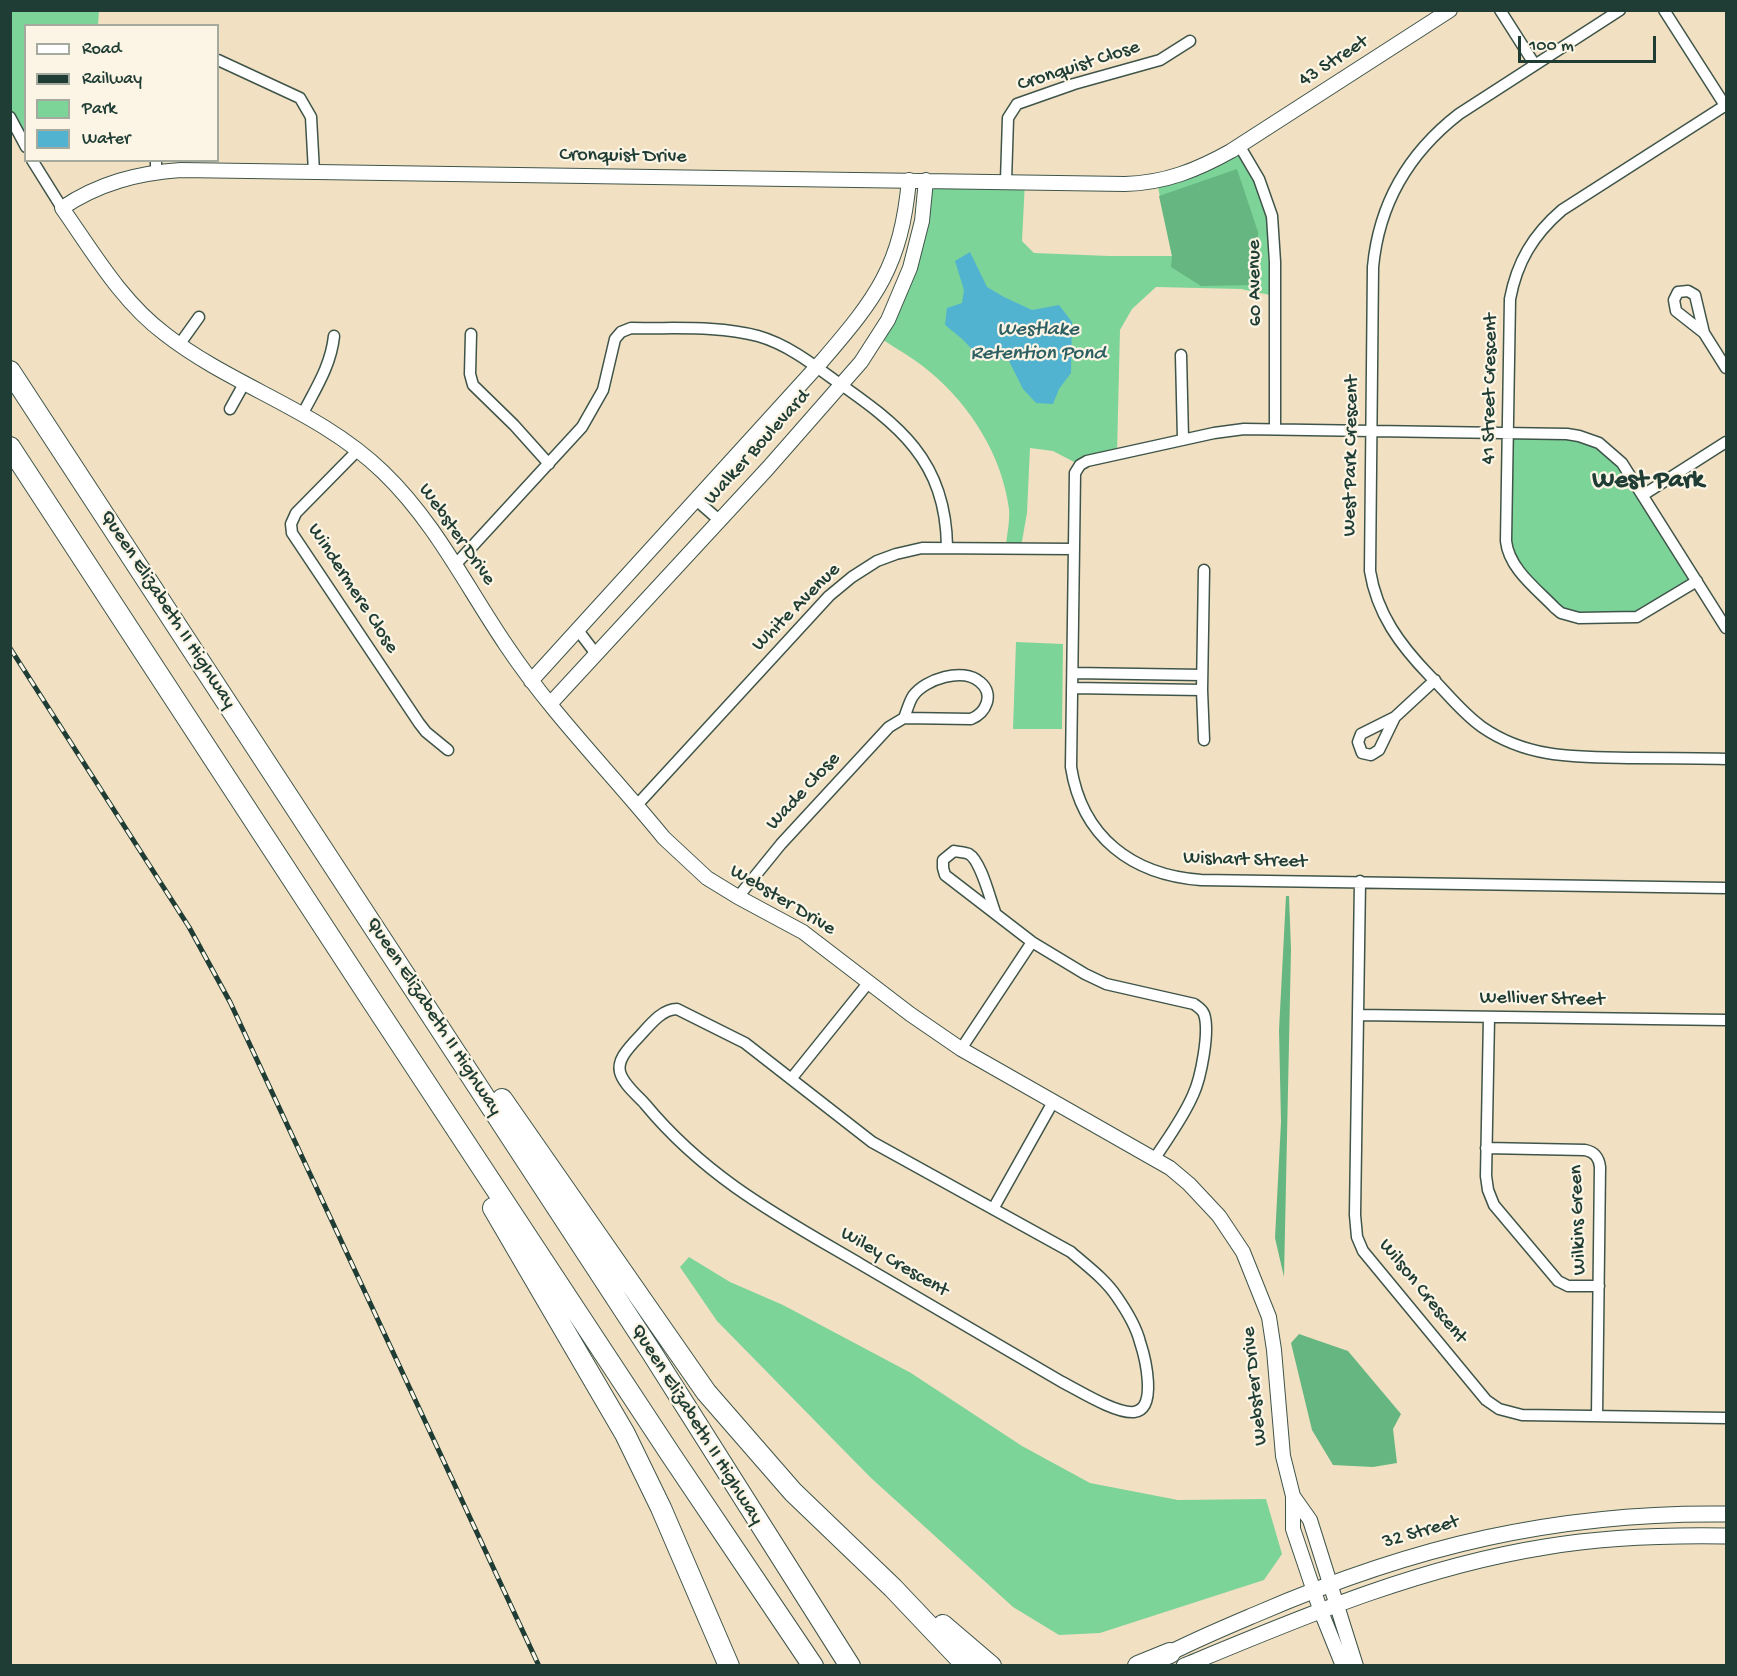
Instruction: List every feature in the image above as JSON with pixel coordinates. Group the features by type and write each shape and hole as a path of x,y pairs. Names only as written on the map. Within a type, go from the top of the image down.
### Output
{"highway":[{"name":"Queen Elizabeth II Highway","path":"11,372 652,1353 850,1665"},
{"name":"Queen Elizabeth II Highway","path":"10,447 658,1436 813,1665"},
{"path":"357,901 407,964 706,1392 793,1492 967,1665"},
{"path":"370,999 625,1434 729,1665"},
{"path":"677,1546 718,1665"},
{"path":"874,1570 992,1665"},
{"path":"1138,1665 1177,1659"}],"main road":[{"name":"32 Street","path":"1177,1659 1313,1589 1419,1553 1525,1529 1628,1516 1726,1514"},
{"name":"32 Street","path":"1146,1665 1177,1659 1336,1603 1440,1570 1545,1547 1629,1537 1726,1536"}],"street":[{"name":"43 Street","path":"1239,145 1450,10"},
{"path":"1500,10 1535,65"},
{"name":"West Park Crescent","path":"1620,10 1444,125 1407,167 1390,201 1380,227 1373,267 1369,548 1371,579 1393,634 1406,650 1467,715 1503,739 1532,750 1573,757 1726,759"},
{"path":"1664,10 1726,106"},
{"name":"Cronquist Close","path":"1006,181 1008,118 1017,104 1074,84 1160,60 1190,41"},
{"path":"219,60 300,98 311,117 314,172"},
{"name":"41 Street Crescent","path":"1697,581 1637,617 1579,618 1561,613 1514,565 1507,549 1510,299 1521,261 1536,236 1562,210 1726,106"},
{"path":"10,117 24,143"},
{"name":"Cronquist Drive","path":"62,208 78,197 156,166 182,170 1125,184 1157,182 1194,170 1239,145"},
{"name":"60 Avenue","path":"1239,145 1257,175 1272,216 1275,262 1275,428"},
{"path":"33,162 62,208"},
{"name":"Walker Boulevard","path":"531,681 856,322 881,285 900,239 909,180"},
{"name":"Walker Boulevard","path":"550,704 768,468 842,385 876,341 903,287 920,230 926,180"},
{"name":"Webster Drive","path":"62,208 127,298 144,317 179,345 303,413 343,438 382,471 418,509 456,564 505,645 531,681 664,838 686,860 707,878 803,932 961,1049 1155,1158 1189,1184 1219,1216 1243,1252 1269,1317 1283,1456 1293,1496 1293,1529 1320,1609 1343,1665"},
{"path":"179,345 198,317"},
{"path":"456,564 568,444 591,414 605,383 615,339 624,330 711,329 737,332 776,342 792,350 891,422 919,453 930,471 941,499 947,547"},
{"path":"1704,333 1726,368"},
{"path":"471,334 470,374 473,385 514,425 549,464"},
{"path":"303,413 326,368 332,353 334,336"},
{"path":"1181,355 1183,440"},
{"path":"230,409 245,382"},
{"name":"Wishart Street","path":"1726,628 1622,463 1599,443 1579,436 1275,428 1231,430 1099,458 1080,465 1074,476 1071,758 1077,792 1095,827 1125,857 1148,870 1185,879 1726,888"},
{"path":"1643,495 1726,442"},
{"name":"Windermere Close","path":"358,450 296,513 291,524 292,533 419,723 426,732 448,750"},
{"path":"695,499 719,520"},
{"name":"White Avenue","path":"637,805 841,585 865,568 887,557 922,548 1074,549"},
{"path":"1204,570 1202,675 1204,740"},
{"path":"577,629 596,654"},
{"path":"1072,673 1202,675"},
{"name":"Wade Close","path":"738,897 780,844 889,727 904,718 971,719 979,716 988,701 986,690 980,682 970,677 945,676 936,679 920,688 912,697 904,718"},
{"path":"1395,717 1435,680"},
{"path":"1072,688 1202,690"},
{"path":"995,912 975,860 969,854 954,851 944,860 942,868 945,875 951,882 995,912 1032,942 1106,984 1194,1004 1201,1009 1205,1016 1205,1035 1194,1093 1155,1158"},
{"name":"Wilson Crescent","path":"1360,881 1354,1215 1363,1251 1492,1406 1522,1415 1726,1418"},
{"path":"961,1049 1032,942"},
{"path":"791,1079 869,982"},
{"name":"Wiley Crescent","path":"677,1009 745,1043 791,1079 872,1142 1071,1252 1099,1275 1116,1295 1130,1318 1140,1342 1148,1397 1146,1405 1132,1412 1104,1404 1062,1382 765,1209 726,1182 673,1136 623,1078 619,1070 619,1062 628,1048 663,1013 677,1009"},
{"name":"Welliver Street","path":"1358,1015 1726,1020"},
{"name":"Wilkins Green","path":"1489,1017 1486,1148 1490,1198 1558,1281 1568,1286 1599,1286"},
{"path":"993,1209 1053,1101"},
{"name":"Wilkins Green","path":"1486,1148 1585,1149 1596,1155 1600,1167 1597,1416"},
{"name":"Webster Drive","path":"1293,1496 1310,1520 1356,1665"}],"green space":[{"path":"11,11 99,11 98,24 24,24 24,132 16,117 11,120"},
{"path":"1239,145 1272,216 1275,296 1241,289 1156,287 1132,309 1120,330 1117,454 1080,465 1053,451 1030,448 1027,513 1021,547 1006,546 1009,509 1005,489 992,451 982,433 959,400 945,385 918,363 880,338 890,325 926,180 1025,181 1022,241 1034,253 1172,256 1157,182"},
{"path":"1237,169 1258,232 1258,285 1201,286 1171,267 1172,256 1159,196"},
{"path":"1508,433 1567,434 1608,450 1697,581 1632,618 1572,617 1511,559"},
{"path":"1016,642 1063,644 1062,729 1013,729"},
{"path":"1286,896 1289,896 1291,949 1284,1277 1275,1238 1281,1122 1279,1030"},
{"path":"689,1257 730,1282 783,1305 911,1373 1022,1446 1090,1483 1178,1500 1266,1499 1282,1554 1264,1580 1100,1633 1059,1635 1013,1607 870,1477 717,1321 680,1267"},
{"path":"1299,1334 1348,1351 1401,1414 1393,1429 1397,1463 1373,1467 1333,1465 1312,1430 1291,1343"}],"water":[{"name":"Westlake Retention Pond","path":"970,252 987,287 1032,310 1059,305 1072,322 1071,373 1059,389 1053,404 1036,403 1023,389 1009,361 978,355 945,325 947,308 962,303 964,290 955,261"}],"railway":[{"path":"10,648 189,927 230,1002 539,1666"}],"district":[{"name":"West Park","path":"1648,482"}]}
